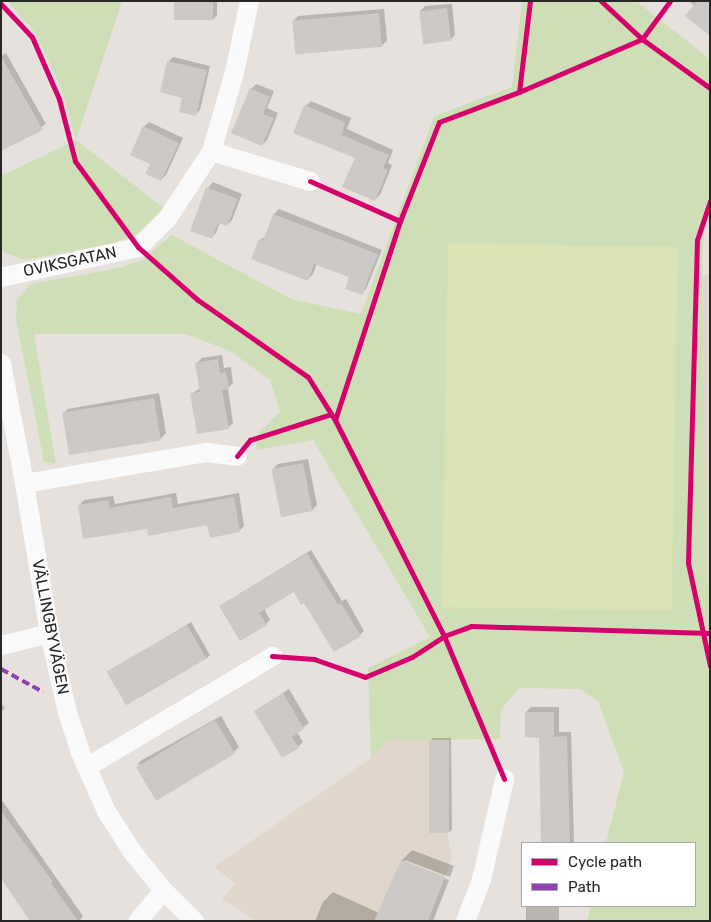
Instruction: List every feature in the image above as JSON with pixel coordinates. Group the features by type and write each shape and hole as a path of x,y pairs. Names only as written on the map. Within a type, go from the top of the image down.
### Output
{"street":[{"name":"OVIKSGATAN","path":"1,277 138,248 167,218 211,152 234,72 249,1"},
{"path":"211,152 310,181"},
{"name":"VÄLLINGBYVÄGEN","path":"1,363 24,483 49,633 67,712 86,768 106,811 133,853 163,890 194,921"},
{"path":"24,483 206,452 237,456"},
{"path":"1,645 49,633"},
{"path":"86,768 272,656"},
{"path":"465,921 481,879 504,779"},
{"path":"137,921 163,890"}],"shaded area":[{"path":"702,275 710,275 710,585 706,585"},
{"path":"389,739 429,740 429,832 447,833 452,857 428,921 256,921 222,899 235,883 214,867 371,758"}],"green space":[{"path":"7,1 122,1 76,140 62,91 36,34"},
{"path":"522,1 636,1 710,59 710,216 704,231 702,275 706,585 710,585 710,921 587,921 591,907 696,907 696,842 606,842 624,772 598,701 580,689 519,688 501,710 500,739 389,740 371,758 368,668 430,637 313,440 256,450 257,434 280,412 270,380 230,351 186,334 34,334 56,464 44,462 16,319 17,300 30,284 123,267 142,260 172,235 291,299 361,314 434,116 512,87"},
{"path":"76,140 164,208 138,233 115,243 25,260 1,251 1,176"},
{"path":"448,243 678,247 672,611 442,607"}],"building":[{"path":"174,1 213,1 213,20 174,20"},
{"path":"697,1 710,1 710,36 685,16"},
{"path":"447,8 451,41 423,44 419,11"},
{"path":"379,13 382,47 295,54 292,21"},
{"path":"1,56 43,130 1,151"},
{"path":"167,61 207,70 196,116 179,112 182,98 160,92"},
{"path":"250,88 270,97 263,114 274,118 262,146 231,133"},
{"path":"304,105 345,122 342,135 389,155 383,168 388,170 375,201 342,187 355,158 293,133"},
{"path":"143,126 179,143 161,181 145,174 150,164 130,155"},
{"path":"206,187 238,199 227,226 218,223 212,239 190,231"},
{"path":"273,214 378,254 362,295 345,289 349,277 314,264 308,281 251,259 259,239 263,241"},
{"path":"218,359 220,373 226,372 229,389 222,390 229,429 197,434 190,393 200,392 195,363"},
{"path":"154,398 161,440 69,455 62,413"},
{"path":"303,463 312,511 281,517 272,469"},
{"path":"171,497 173,508 234,497 240,532 210,538 207,525 148,536 147,529 83,539 78,505 108,500 110,508"},
{"path":"307,553 338,605 341,603 361,636 334,652 304,603 301,605 294,592 259,613 267,625 240,641 219,606"},
{"path":"187,625 206,659 126,705 106,672"},
{"path":"283,693 304,729 292,737 299,748 282,758 254,711"},
{"path":"525,712 554,712 554,737 567,736 570,842 541,842 539,738 525,737"},
{"path":"215,720 235,753 156,801 136,767"},
{"path":"429,740 449,740 449,833 429,833"},
{"path":"1,811 53,882 51,883 78,921 30,921 1,878"},
{"path":"401,860 445,877 428,921 374,921"}],"marked path":[{"path":"1,669 43,692"}],"cycle path":[{"path":"519,92 530,1"},
{"path":"601,1 642,39 710,88"},
{"path":"335,420 400,221 439,122 519,92 642,39 670,1"},
{"path":"1,4 32,37 59,99 75,161 138,247 198,300 308,377 335,420 444,636 471,626 710,633"},
{"path":"310,181 400,221"},
{"path":"710,201 697,240 688,563 710,666"},
{"path":"237,456 250,440 331,414"},
{"path":"272,656 314,659 365,677 412,657 444,636 504,779"}]}
